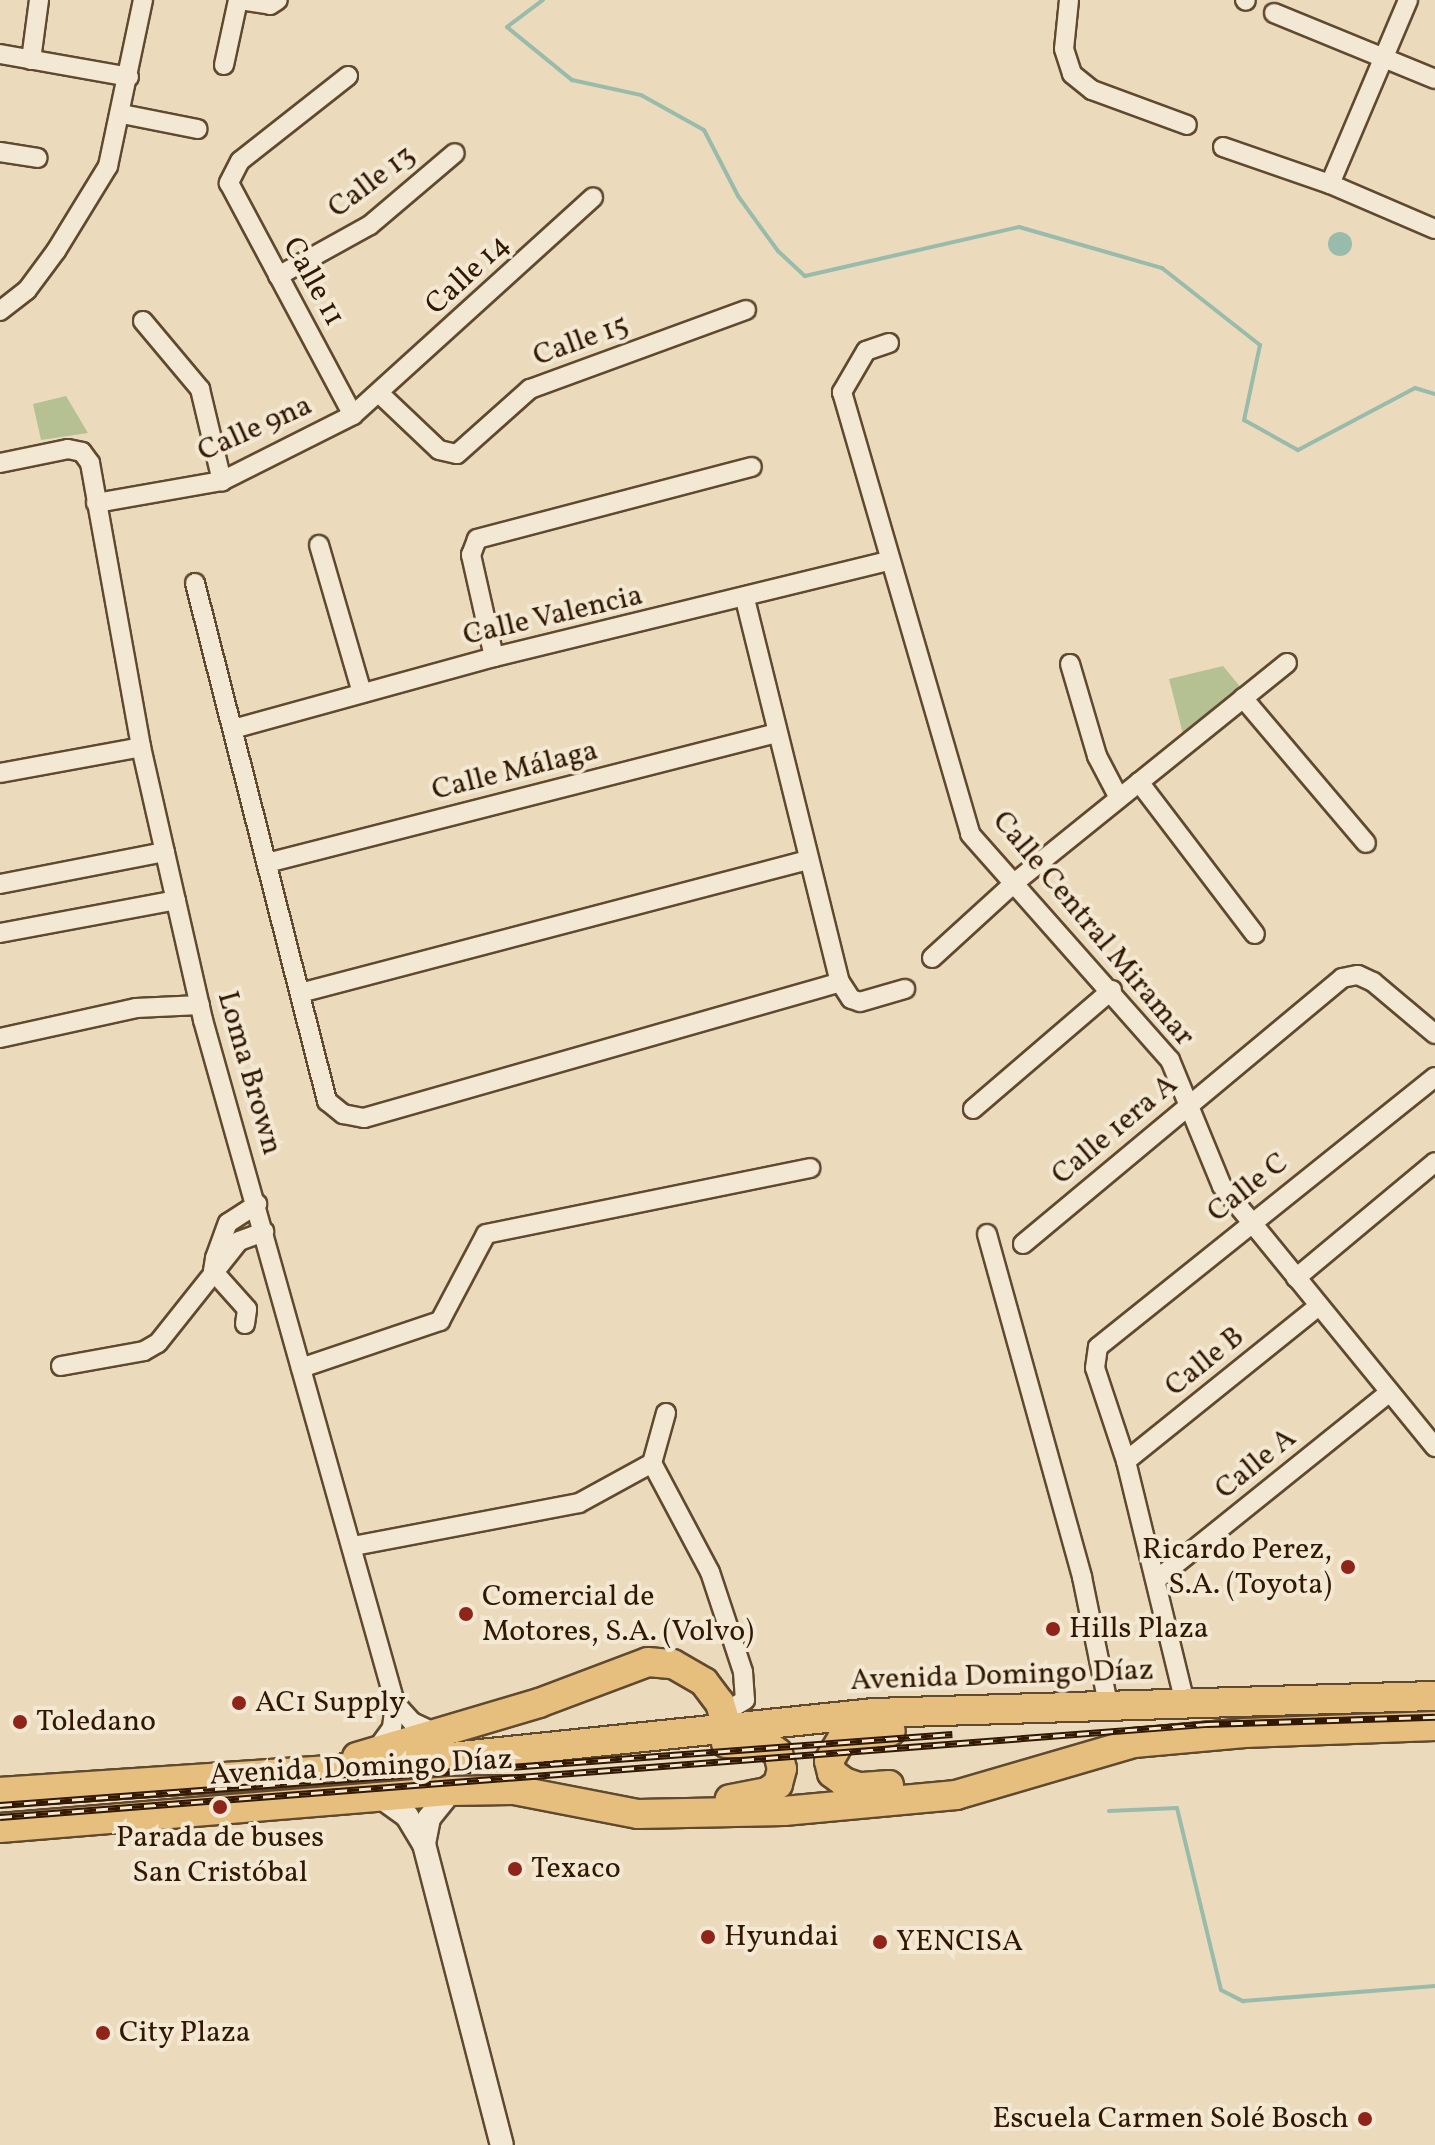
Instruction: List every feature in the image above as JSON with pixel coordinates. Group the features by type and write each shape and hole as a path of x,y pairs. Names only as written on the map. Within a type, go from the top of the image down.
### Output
{"main road":[{"path":"327,1770 377,1749 539,1703 648,1662 673,1664 696,1676 725,1720"},
{"name":"Avenida Domingo Díaz","path":"0,1792 327,1770 540,1749 725,1720 1435,1696"},
{"path":"997,1711 949,1727 843,1737 833,1747 832,1773 859,1787 1038,1769"},
{"name":"Avenida Domingo Díaz","path":"0,1828 451,1791 514,1790 638,1814 784,1811 956,1795 1134,1743 1245,1733 1435,1726"},
{"path":"540,1749 653,1749 749,1741 778,1753 782,1769 778,1784 752,1798 581,1804"}],"street":[{"path":"31,60 39,0"},
{"path":"0,311 27,290 77,218 108,166 122,114 143,0"},
{"path":"224,65 239,0 270,5 278,0"},
{"path":"1069,0 1064,49 1072,74 1092,90 1187,125"},
{"path":"1330,184 1408,0"},
{"path":"1274,13 1435,79"},
{"path":"0,54 129,77"},
{"name":"Calle 11","path":"348,76 240,161 231,174 231,192 353,415"},
{"path":"122,114 198,129"},
{"path":"1223,147 1330,184 1435,229"},
{"path":"0,152 38,158"},
{"name":"Calle 13","path":"278,276 370,225 455,153"},
{"name":"Calle 14","path":"380,394 593,197"},
{"name":"Calle 15","path":"380,394 439,450 457,454 530,389 746,310"},
{"path":"143,321 200,389 222,481"},
{"name":"Calle Central Miramar","path":"889,343 866,351 842,392 887,561 970,834 1112,990 1170,1060 1190,1103 1209,1163 1250,1222 1435,1447"},
{"name":"Calle 9na","path":"96,503 222,481 353,415 380,394"},
{"name":"Loma Brown","path":"0,463 68,449 82,452 90,463 141,747 200,1005 354,1546 395,1703"},
{"path":"494,657 471,555 477,539 752,467"},
{"path":"319,545 362,693"},
{"name":"Calle Valencia","path":"233,729 494,657 745,599 887,561"},
{"path":"195,583 327,1101 343,1114 364,1118 840,982"},
{"path":"745,599 840,982 851,999 860,1002 905,989"},
{"path":"932,958 1013,884 1287,663"},
{"path":"1070,664 1097,756 1119,798"},
{"path":"1243,698 1366,843"},
{"name":"Calle Málaga","path":"267,863 777,733"},
{"path":"0,773 141,747"},
{"path":"1139,782 1255,934"},
{"path":"0,884 165,852"},
{"path":"300,993 808,860"},
{"path":"0,933 176,900"},
{"name":"Calle 1era A","path":"1023,1244 1332,986 1358,975 1435,1034"},
{"path":"973,1109 1112,990"},
{"path":"0,1038 136,1008 200,1005"},
{"name":"Calle C","path":"1126,1461 1095,1368 1098,1347 1250,1222 1435,1077"},
{"path":"1296,1278 1435,1162"},
{"path":"301,1368 440,1321 486,1234 810,1168"},
{"path":"213,1271 219,1234 257,1204"},
{"path":"61,1366 144,1351 158,1343 239,1241 264,1232"},
{"path":"987,1234 1082,1577 1089,1582 1114,1707"},
{"path":"213,1271 247,1309 245,1324"},
{"name":"Calle B","path":"1126,1461 1319,1306"},
{"name":"Calle A","path":"1156,1580 1390,1392"},
{"path":"666,1413 652,1463 710,1572 743,1672 745,1700 725,1720"},
{"path":"1126,1461 1185,1703"},
{"path":"354,1546 579,1503 652,1463"},
{"path":"395,1703 412,1722 433,1732"},
{"path":"377,1749 392,1728 395,1703"},
{"path":"424,1844 429,1818 451,1791"},
{"path":"378,1795 407,1816 424,1844 502,2145"}],"green space":[{"path":"66,396 88,433 41,440 33,404"},
{"path":"1223,666 1243,690 1184,738 1169,679"}],"shaded area":[{"path":"1340,232 1348,236 1352,244 1348,252 1340,256 1332,252 1328,244 1332,236"}],"waterway":[{"path":"543,0 507,27 572,80 641,95 704,130 738,196 778,251 805,276 1019,227 1162,268 1260,345 1244,420 1298,450 1415,388 1435,394"},
{"path":"1109,1811 1177,1808 1221,1990 1243,2001 1435,1986"}],"railway":[{"path":"0,1817 1207,1724 1435,1717"},
{"path":"0,1805 952,1734"}],"place":[{"name":"Ricardo Perez, S.A. (Toyota)","path":"1348,1567"},
{"name":"Comercial de Motores, S.A. (Volvo)","path":"466,1614"},
{"name":"Hills Plaza","path":"1053,1629"},
{"name":"AC1 Supply","path":"239,1703"},
{"name":"Toledano","path":"20,1722"},
{"name":"Parada de buses San Cristóbal","path":"220,1807"},
{"name":"Texaco","path":"515,1869"},
{"name":"Hyundai","path":"708,1937"},
{"name":"YENCISA","path":"880,1942"},
{"name":"City Plaza","path":"103,2033"},
{"name":"Escuela Carmen Solé Bosch","path":"1365,2119"}]}
